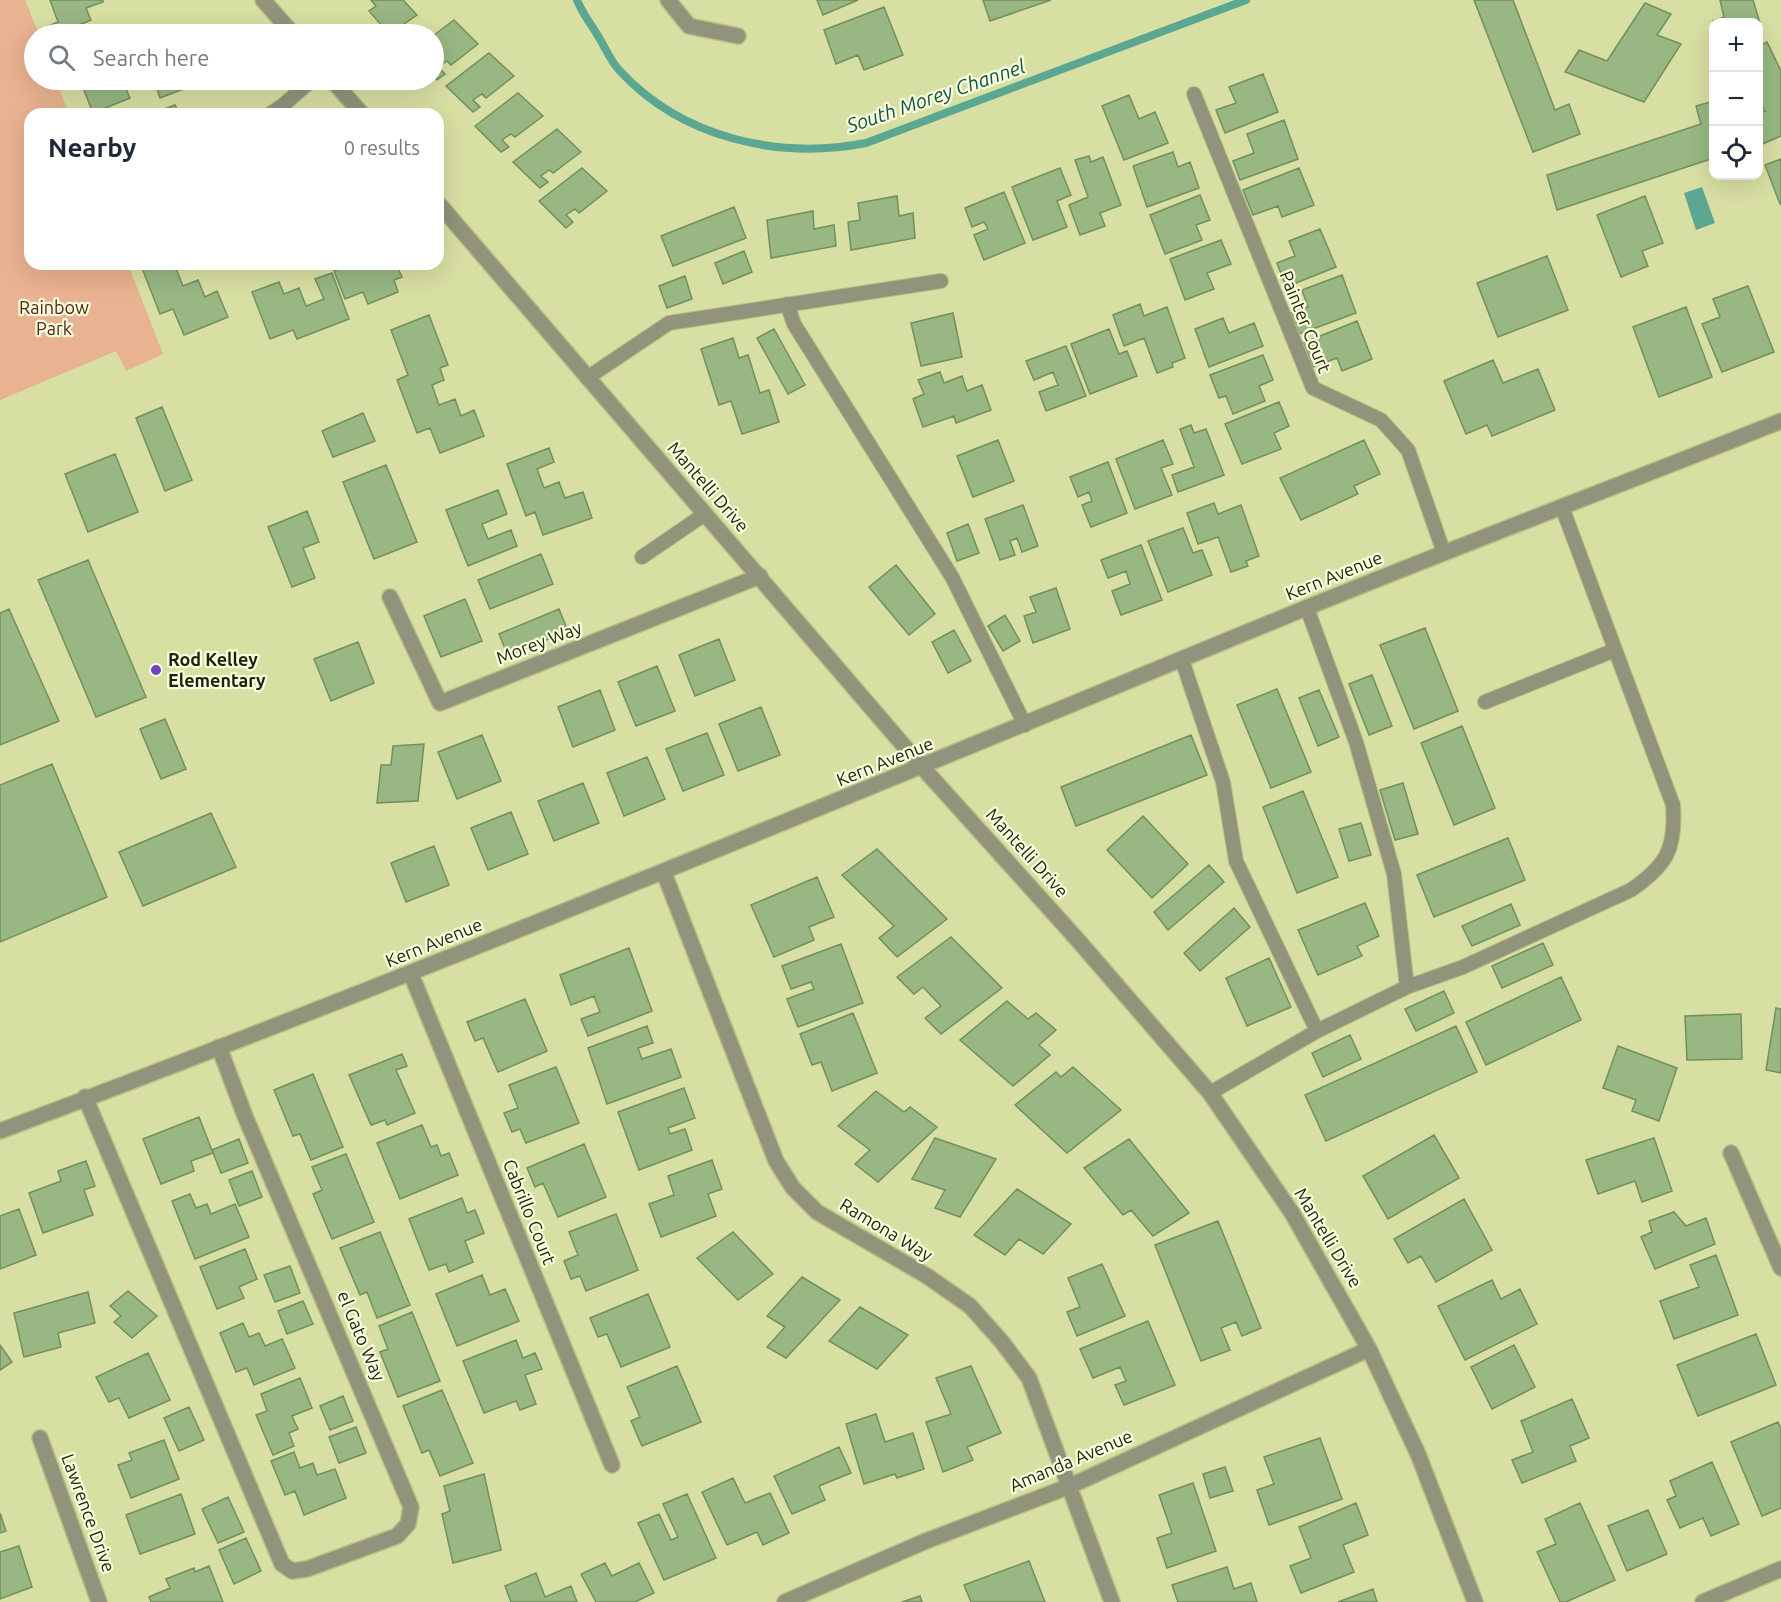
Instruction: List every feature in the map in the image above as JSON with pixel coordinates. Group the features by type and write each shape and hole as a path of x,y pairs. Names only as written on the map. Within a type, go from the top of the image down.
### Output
{"street":[{"path":"668,0 689,26 738,36"},
{"path":"269,2 286,24"},
{"path":"341,90 357,108"},
{"name":"Mantelli Drive","path":"444,210 923,768 1100,964 1210,1093 1292,1213 1369,1349 1418,1454 1475,1602"},
{"name":"Kern Avenue","path":"0,1131 411,974 923,768 1444,553 1781,421"},
{"name":"Morey Way","path":"390,597 440,703 760,576"},
{"name":"Ramona Way","path":"663,873 776,1161 793,1188 817,1212 927,1276 970,1306 1029,1378 1112,1602"},
{"name":"Cabrillo Court","path":"411,974 612,1465"},
{"name":"el Gato Way","path":"85,1097 282,1564 292,1571 307,1569 397,1536 408,1524 411,1507 245,1116 219,1047"},
{"path":"1731,1153 1781,1268"},
{"name":"Amanda Avenue","path":"785,1602 926,1541 1070,1485 1369,1349"},
{"name":"Lawrence Drive","path":"40,1438 99,1602"},
{"path":"1703,1602 1781,1569"}],"lane":[{"path":"279,108 300,90"},
{"name":"Painter Court","path":"1194,94 1313,388 1381,420 1408,450 1444,553"},
{"path":"587,378 669,323 941,281"},
{"path":"787,304 794,324 952,577 1025,725"},
{"path":"1210,1093 1317,1031 1407,987 1463,967 1630,890 1652,875 1668,856 1674,830 1673,805 1562,507"},
{"path":"642,557 705,514"},
{"path":"1308,608 1356,742 1394,874 1407,987"},
{"path":"1485,702 1615,650"},
{"path":"1182,660 1222,782 1236,861 1317,1031"}],"green space":[{"name":"Rainbow Park","path":"0,0 25,0 35,24 24,24 24,90 60,90 67,108 24,108 24,270 130,270 163,354 126,371 116,351 0,400"}],"water":[{"path":"1702,187 1715,223 1696,230 1684,193"}],"building":[{"path":"50,0 103,0 103,2 86,8 91,20 81,24 53,24 58,22"},
{"path":"371,0 403,0 417,15 404,24 380,24 369,11 376,6"},
{"path":"817,0 858,0 823,15"},
{"path":"983,0 1051,0 990,21"},
{"path":"1474,0 1513,0 1555,110 1569,104 1580,134 1533,152"},
{"path":"1720,0 1753,0 1758,18 1721,18 1724,17"},
{"path":"1645,3 1671,14 1657,35 1681,44 1644,102 1565,72 1579,50 1607,61"},
{"path":"884,7 903,55 864,70 858,55 836,64 824,30"},
{"path":"454,20 478,44 451,65 447,61 444,63 444,28"},
{"path":"1767,42 1781,71 1781,136 1763,144 1763,112 1765,111 1763,107 1763,44"},
{"path":"489,53 514,76 486,98 482,94 473,100 480,107 473,112 446,86"},
{"path":"1263,74 1278,112 1225,133 1216,110 1236,103 1229,87"},
{"path":"84,90 126,90 130,98 105,108 91,108"},
{"path":"157,90 181,90 160,98"},
{"path":"518,93 543,116 515,137 511,134 502,140 509,147 501,152 475,126"},
{"path":"1129,95 1139,119 1155,112 1168,143 1124,160 1102,106"},
{"path":"1709,102 1709,160 1557,210 1547,175 1701,124 1696,106"},
{"path":"1284,120 1298,159 1240,180 1233,161 1254,153 1247,134"},
{"path":"557,129 581,152 553,173 549,170 541,176 548,182 540,188 513,162"},
{"path":"1173,152 1178,167 1190,162 1199,188 1147,207 1133,166"},
{"path":"1089,156 1091,162 1103,157 1121,205 1100,213 1105,226 1080,235 1069,205 1088,197 1075,160"},
{"path":"1781,159 1781,203 1780,204 1765,165"},
{"path":"582,168 607,191 579,213 575,209 566,215 573,222 566,228 539,201"},
{"path":"1060,168 1071,195 1057,201 1067,227 1033,240 1012,187"},
{"path":"1299,168 1314,205 1282,217 1278,206 1253,215 1243,190"},
{"path":"1004,192 1025,243 984,260 974,235 988,229 984,222 972,227 965,208"},
{"path":"1200,195 1210,220 1196,225 1202,240 1165,254 1150,215"},
{"path":"897,196 899,216 913,213 915,238 851,250 848,222 860,220 858,203"},
{"path":"1645,196 1663,243 1642,251 1648,266 1621,277 1597,215"},
{"path":"734,207 746,238 673,266 661,236"},
{"path":"813,211 814,229 834,225 836,246 771,258 767,220"},
{"path":"1320,229 1336,267 1286,287 1277,263 1295,256 1289,241"},
{"path":"1221,240 1231,264 1207,273 1214,289 1185,300 1170,259"},
{"path":"744,251 752,272 723,284 715,263"},
{"path":"1547,256 1568,310 1498,337 1477,283"},
{"path":"143,270 177,270 183,286 198,280 205,297 217,291 228,317 184,335 173,309 160,314"},
{"path":"399,270 402,277 394,280 398,292 368,304 363,292 345,299 334,271"},
{"path":"332,273 349,319 297,339 293,330 270,339 252,292 279,282 284,294 299,288 306,306 324,299 315,279"},
{"path":"1342,275 1356,313 1299,334 1291,313 1308,307 1302,290"},
{"path":"685,276 692,299 667,308 659,286"},
{"path":"1748,286 1774,352 1722,372 1702,324 1720,317 1713,299"},
{"path":"1140,304 1144,316 1167,307 1185,358 1172,363 1173,367 1157,373 1144,338 1124,346 1113,315"},
{"path":"1686,307 1712,377 1659,397 1633,327"},
{"path":"953,313 962,357 921,366 911,323"},
{"path":"429,315 448,365 440,368 444,380 432,385 439,405 455,399 461,416 474,410 484,436 440,453 430,428 417,433 397,380 408,375 391,330"},
{"path":"1223,318 1229,333 1254,323 1263,346 1209,367 1195,329"},
{"path":"1357,321 1372,359 1342,371 1337,358 1313,367 1303,343"},
{"path":"774,329 805,385 788,394 757,338"},
{"path":"1109,329 1119,354 1127,351 1137,376 1090,394 1071,344"},
{"path":"733,338 739,358 748,355 760,393 769,390 779,422 742,434 731,401 719,405 701,349"},
{"path":"1066,346 1086,396 1046,411 1039,392 1058,385 1053,372 1034,380 1026,361"},
{"path":"1263,355 1273,380 1259,386 1265,401 1233,414 1226,396 1219,398 1210,375"},
{"path":"1493,360 1503,383 1538,369 1555,410 1492,436 1487,425 1466,434 1444,381"},
{"path":"940,372 944,383 962,376 967,391 982,385 991,410 956,423 954,416 923,427 913,399 924,394 918,380"},
{"path":"1279,402 1289,426 1274,433 1281,449 1242,464 1225,424"},
{"path":"162,407 192,480 165,491 136,418"},
{"path":"363,413 375,441 333,457 322,431"},
{"path":"1191,425 1194,433 1206,429 1224,475 1178,492 1172,475 1194,467 1180,429"},
{"path":"998,440 1014,481 973,497 957,456"},
{"path":"1163,440 1173,464 1161,468 1172,495 1135,509 1116,459"},
{"path":"1364,440 1380,474 1354,486 1358,494 1301,520 1280,478"},
{"path":"549,448 554,462 537,469 544,488 559,482 565,498 583,492 592,518 543,535 535,512 526,516 507,464"},
{"path":"115,454 138,512 88,532 65,474"},
{"path":"1108,462 1127,513 1091,527 1082,505 1092,501 1089,492 1078,497 1070,477"},
{"path":"386,465 417,542 374,559 343,482"},
{"path":"498,490 507,514 482,524 488,539 511,530 517,546 468,566 446,510"},
{"path":"1214,503 1218,514 1241,505 1259,556 1246,561 1248,566 1231,572 1218,537 1198,544 1187,513"},
{"path":"1023,505 1038,546 1022,552 1017,538 1010,541 1015,555 1000,560 985,519"},
{"path":"307,511 319,542 303,548 315,578 292,587 268,527"},
{"path":"968,524 979,553 957,561 947,533"},
{"path":"1183,528 1193,553 1202,550 1212,575 1168,592 1148,541"},
{"path":"1141,545 1162,600 1121,615 1112,591 1130,584 1126,571 1108,578 1101,560"},
{"path":"541,554 553,584 490,609 478,580"},
{"path":"88,560 146,697 96,717 38,580"},
{"path":"896,565 935,614 909,635 869,587"},
{"path":"1056,588 1070,629 1033,643 1024,616 1036,612 1030,597"},
{"path":"465,599 482,641 441,657 424,616"},
{"path":"9,609 59,721 0,745 0,613"},
{"path":"559,609 568,631 508,656 499,634"},
{"path":"1005,615 1020,641 1003,651 988,626"},
{"path":"1425,628 1458,711 1414,729 1380,645"},
{"path":"954,630 971,661 948,673 932,642"},
{"path":"719,639 735,680 695,696 679,655"},
{"path":"358,642 374,683 331,701 314,659"},
{"path":"657,666 675,711 636,726 618,682"},
{"path":"1372,675 1392,726 1369,735 1349,684"},
{"path":"1277,689 1311,772 1271,788 1237,705"},
{"path":"600,690 615,730 573,747 558,707"},
{"path":"1319,690 1339,737 1318,746 1299,698"},
{"path":"761,707 780,755 738,771 719,724"},
{"path":"165,719 186,769 161,779 140,729"},
{"path":"1462,726 1495,808 1454,825 1421,743"},
{"path":"707,733 724,775 683,791 666,749"},
{"path":"482,735 501,781 457,799 438,752"},
{"path":"1191,735 1207,775 1076,826 1061,787"},
{"path":"424,744 418,801 377,803 381,765 391,765 393,746"},
{"path":"647,757 665,799 624,816 607,773"},
{"path":"52,764 107,897 0,942 0,785"},
{"path":"583,783 599,823 554,841 538,801"},
{"path":"1403,783 1418,834 1395,840 1380,790"},
{"path":"1303,791 1338,877 1297,893 1263,807"},
{"path":"511,812 528,854 488,870 471,828"},
{"path":"211,813 236,867 143,906 119,852"},
{"path":"1143,816 1188,864 1152,898 1107,850"},
{"path":"1361,823 1371,855 1349,861 1339,829"},
{"path":"1508,838 1525,880 1434,917 1417,875"},
{"path":"434,846 449,885 406,902 391,863"},
{"path":"877,849 947,919 897,957 879,938 894,926 842,875"},
{"path":"1209,865 1224,882 1168,930 1154,912"},
{"path":"817,877 834,917 809,927 814,940 774,957 751,905"},
{"path":"1365,903 1379,936 1357,946 1362,956 1318,975 1298,930"},
{"path":"1511,904 1520,925 1472,946 1462,926"},
{"path":"1234,908 1250,927 1200,971 1184,953"},
{"path":"951,937 1002,988 941,1034 925,1018 941,1006 923,987 914,994 897,977"},
{"path":"1543,943 1553,965 1502,988 1492,966"},
{"path":"841,944 863,1003 798,1027 787,999 814,989 811,982 791,989 782,966"},
{"path":"629,948 652,1011 588,1036 581,1019 600,1012 594,996 571,1005 560,975"},
{"path":"1269,958 1291,1007 1247,1026 1226,978"},
{"path":"1561,977 1581,1020 1486,1065 1466,1022"},
{"path":"1444,991 1454,1013 1416,1031 1405,1009"},
{"path":"525,999 547,1051 498,1072 483,1038 475,1041 467,1022"},
{"path":"1007,1001 1028,1019 1036,1013 1056,1030 1039,1045 1050,1055 1013,1086 960,1040"},
{"path":"1776,1008 1781,1009 1781,1073 1766,1070"},
{"path":"853,1013 877,1073 832,1091 821,1062 812,1065 800,1034"},
{"path":"1741,1014 1742,1059 1687,1060 1685,1016"},
{"path":"647,1026 653,1043 638,1048 642,1059 671,1049 681,1077 607,1104 588,1048"},
{"path":"1456,1026 1477,1072 1326,1141 1305,1095"},
{"path":"1350,1035 1361,1059 1323,1077 1312,1053"},
{"path":"1618,1046 1677,1068 1659,1121 1632,1111 1636,1100 1603,1088"},
{"path":"402,1054 407,1066 396,1070 415,1113 387,1125 385,1120 371,1125 349,1075"},
{"path":"556,1067 579,1123 526,1143 520,1129 512,1132 504,1113 518,1108 509,1085"},
{"path":"1073,1067 1121,1110 1067,1153 1015,1105 1056,1072 1061,1077"},
{"path":"313,1074 343,1147 311,1160 300,1134 293,1136 274,1090"},
{"path":"684,1088 695,1118 668,1128 670,1134 685,1129 692,1150 639,1170 618,1112"},
{"path":"876,1091 904,1112 910,1107 937,1127 878,1182 855,1164 870,1150 838,1126"},
{"path":"199,1117 213,1153 191,1161 194,1171 161,1184 143,1139"},
{"path":"422,1125 431,1147 437,1145 441,1156 449,1153 458,1175 400,1199 377,1143"},
{"path":"1434,1135 1459,1178 1388,1219 1363,1176"},
{"path":"935,1138 996,1159 960,1217 935,1208 945,1190 912,1179"},
{"path":"1654,1138 1672,1191 1642,1202 1635,1181 1598,1194 1586,1160"},
{"path":"239,1139 248,1163 221,1173 212,1150"},
{"path":"1129,1139 1189,1213 1153,1236 1131,1210 1123,1215 1084,1168"},
{"path":"584,1144 606,1197 558,1217 543,1183 535,1187 527,1168"},
{"path":"346,1154 374,1222 332,1239 313,1194 322,1190 312,1167"},
{"path":"712,1160 722,1189 708,1194 716,1216 661,1237 649,1204 674,1195 668,1176"},
{"path":"86,1161 95,1186 84,1190 93,1215 43,1233 29,1193 61,1181 58,1171"},
{"path":"252,1171 262,1197 239,1206 229,1180"},
{"path":"1017,1189 1071,1224 1043,1254 1019,1239 1005,1255 974,1235"},
{"path":"190,1194 196,1208 207,1204 211,1214 235,1204 249,1237 195,1259 172,1201"},
{"path":"462,1198 467,1213 475,1210 484,1233 465,1241 473,1262 449,1272 446,1264 429,1270 409,1219"},
{"path":"1464,1199 1492,1250 1436,1282 1421,1256 1408,1263 1394,1239"},
{"path":"19,1209 36,1255 0,1269 0,1216"},
{"path":"1674,1212 1686,1226 1706,1218 1715,1244 1655,1269 1641,1237 1652,1232 1649,1221"},
{"path":"616,1214 638,1270 586,1291 580,1276 571,1279 564,1261 578,1255 569,1232"},
{"path":"1218,1221 1261,1328 1242,1336 1236,1322 1221,1328 1230,1350 1201,1361 1155,1245"},
{"path":"380,1232 410,1305 377,1318 367,1292 360,1295 340,1248"},
{"path":"733,1232 773,1274 738,1300 697,1258"},
{"path":"245,1249 257,1279 239,1287 244,1298 217,1309 200,1267"},
{"path":"1716,1255 1738,1315 1674,1339 1660,1301 1699,1287 1690,1265"},
{"path":"1102,1264 1125,1316 1077,1336 1067,1312 1080,1307 1068,1278"},
{"path":"290,1266 300,1293 275,1302 264,1275"},
{"path":"482,1275 490,1295 505,1289 519,1321 457,1346 436,1294"},
{"path":"802,1277 840,1300 786,1358 767,1347 785,1327 767,1316"},
{"path":"1492,1280 1501,1299 1520,1289 1537,1324 1465,1360 1438,1306"},
{"path":"128,1291 157,1316 132,1338 114,1322 121,1316 110,1306"},
{"path":"88,1292 95,1323 58,1333 61,1347 24,1357 14,1313"},
{"path":"648,1294 670,1347 621,1367 607,1334 598,1337 590,1318"},
{"path":"303,1301 313,1324 287,1334 278,1311"},
{"path":"860,1307 908,1335 877,1369 829,1341"},
{"path":"412,1312 440,1381 398,1397 380,1352 388,1349 379,1326"},
{"path":"1148,1321 1175,1385 1124,1405 1115,1385 1126,1381 1120,1367 1093,1378 1080,1349"},
{"path":"243,1323 249,1337 259,1333 265,1346 282,1339 295,1368 254,1385 247,1368 236,1372 220,1333"},
{"path":"1756,1334 1776,1385 1698,1416 1677,1365"},
{"path":"516,1340 523,1358 535,1353 542,1369 525,1375 536,1404 520,1410 516,1401 484,1413 463,1361"},
{"path":"0,1345 12,1362 0,1370"},
{"path":"1514,1345 1535,1387 1492,1409 1471,1367"},
{"path":"148,1353 170,1400 129,1418 119,1398 109,1402 96,1377"},
{"path":"677,1366 701,1422 642,1446 631,1421 640,1417 627,1387"},
{"path":"971,1366 1001,1433 967,1447 973,1460 943,1472 926,1422 951,1414 936,1378"},
{"path":"300,1378 312,1408 292,1416 298,1429 289,1433 294,1446 273,1455 256,1415 267,1411 261,1394"},
{"path":"442,1390 473,1463 440,1476 429,1450 422,1453 403,1406"},
{"path":"343,1396 353,1421 330,1430 320,1406"},
{"path":"1572,1399 1589,1438 1570,1446 1576,1461 1522,1483 1512,1460 1533,1452 1521,1421"},
{"path":"189,1407 204,1440 179,1451 164,1418"},
{"path":"876,1414 885,1442 913,1433 924,1469 897,1478 895,1474 864,1484 846,1424"},
{"path":"1778,1422 1781,1428 1781,1508 1762,1516 1731,1442"},
{"path":"356,1427 366,1453 339,1463 329,1437"},
{"path":"1320,1438 1342,1499 1269,1525 1257,1490 1274,1484 1264,1457"},
{"path":"164,1440 179,1479 131,1498 118,1465 132,1460 129,1453"},
{"path":"839,1447 851,1473 819,1486 825,1500 792,1514 774,1476"},
{"path":"294,1452 300,1468 313,1463 317,1475 335,1469 346,1498 304,1515 295,1491 285,1495 271,1461"},
{"path":"1712,1462 1739,1524 1711,1536 1703,1518 1680,1528 1667,1500 1676,1496 1670,1481"},
{"path":"1225,1467 1233,1491 1210,1498 1203,1474"},
{"path":"484,1474 501,1550 453,1563 442,1514 450,1511 444,1486"},
{"path":"733,1478 745,1503 770,1493 789,1533 763,1545 757,1532 727,1545 702,1492"},
{"path":"1193,1483 1216,1551 1167,1568 1157,1538 1172,1533 1159,1495"},
{"path":"181,1494 195,1534 140,1554 126,1515"},
{"path":"687,1494 716,1558 664,1580 638,1523 659,1514 671,1540 678,1537 663,1504"},
{"path":"228,1497 244,1532 218,1543 202,1509"},
{"path":"1356,1503 1368,1535 1343,1545 1354,1572 1301,1593 1290,1566 1311,1558 1299,1527"},
{"path":"1580,1503 1615,1580 1566,1602 1560,1602 1537,1552 1556,1544 1545,1519"},
{"path":"1648,1510 1667,1554 1627,1571 1608,1526"},
{"path":"0,1513 6,1531 0,1533"},
{"path":"246,1538 261,1571 234,1584 219,1550"},
{"path":"19,1546 32,1587 0,1599 0,1552"},
{"path":"1029,1561 1045,1602 971,1602 964,1585"},
{"path":"605,1563 612,1576 639,1563 654,1593 635,1602 596,1602 581,1574"},
{"path":"209,1566 223,1602 151,1602 149,1597 170,1588 166,1579 194,1568 195,1572"},
{"path":"1227,1567 1234,1589 1251,1583 1257,1602 1178,1602 1172,1585"},
{"path":"536,1573 545,1597 571,1586 577,1602 511,1602 505,1586"},
{"path":"1373,1589 1377,1602 1338,1602"},
{"path":"920,1596 922,1602 902,1602"}],"waterway":[{"name":"South Morey Channel","path":"577,0 617,67 645,94 672,113 702,128 733,138 766,145 799,148 833,148 866,143 1246,0"}],"place":[{"name":"Rod Kelley Elementary","path":"156,670"}]}
